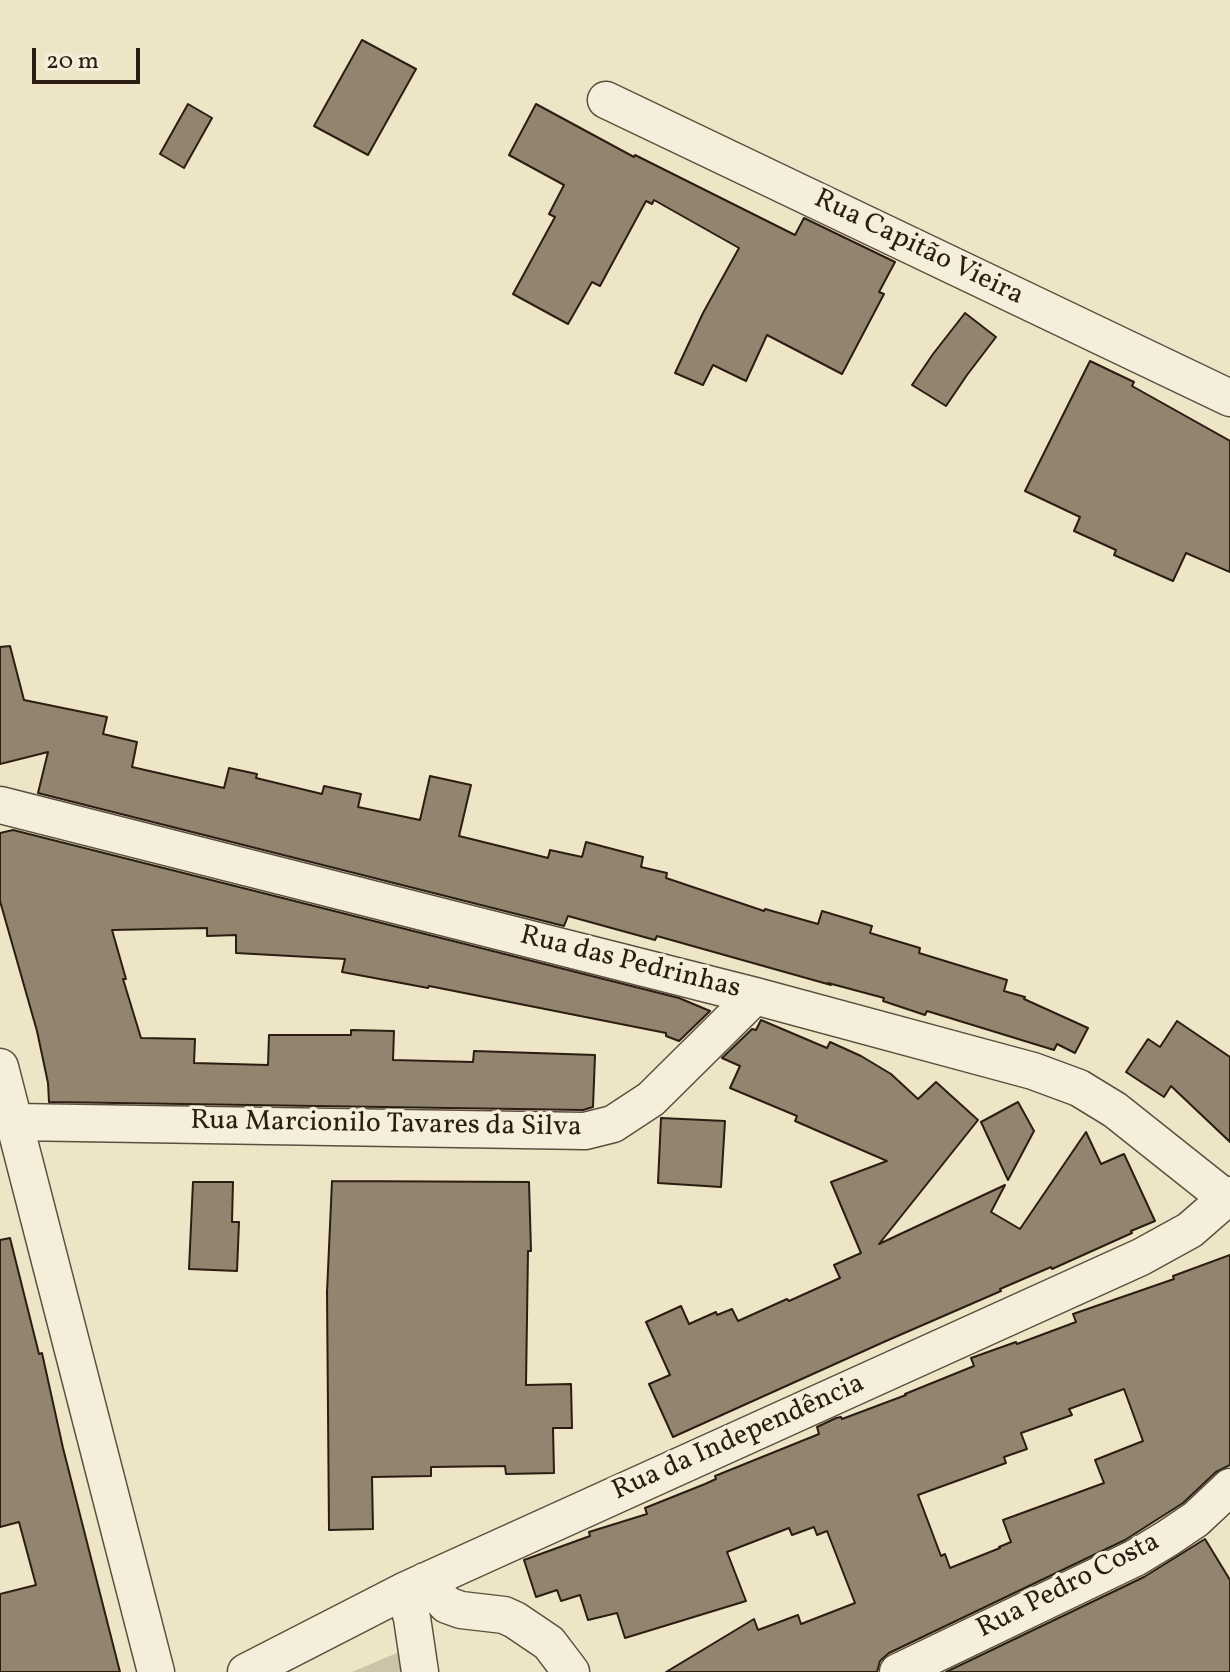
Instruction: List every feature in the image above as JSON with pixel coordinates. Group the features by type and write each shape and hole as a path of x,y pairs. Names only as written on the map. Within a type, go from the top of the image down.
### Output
{"street":[{"name":"Rua Capitão Vieira","path":"606,100 1230,398"},
{"name":"Rua das Pedrinhas","path":"0,805 755,996 1033,1071 1079,1088 1115,1110 1228,1197"},
{"name":"Rua Marcionilo Tavares da Silva","path":"15,1122 585,1131 613,1124 651,1099 755,996"},
{"path":"0,1067 156,1672"},
{"name":"Rua da Independência","path":"246,1672 414,1586 1141,1257 1190,1230 1228,1197"},
{"name":"Rua Pedro Costa","path":"898,1672 1135,1558 1196,1519 1230,1487"},
{"path":"420,1672 412,1618 414,1586 461,1610 504,1615 515,1620 549,1643 571,1672"}],"shaded area":[{"path":"404,1650 406,1672 352,1672"}],"building":[{"path":"362,40 416,69 368,155 314,126"},
{"path":"188,104 212,118 184,168 160,154"},
{"path":"536,104 634,157 795,235 804,218 895,262 879,292 884,294 842,374 767,335 746,381 713,365 703,385 675,373 703,313 739,248 654,200 652,204 646,201 600,286 592,282 568,324 513,294 555,217 549,214 564,185 509,155"},
{"path":"965,313 996,337 946,406 912,385"},
{"path":"1090,361 1134,382 1132,386 1230,441 1230,572 1186,553 1173,581 1114,555 1116,550 1074,531 1080,517 1025,491"},
{"path":"10,646 24,700 107,717 103,734 137,742 132,767 224,788 229,768 322,794 324,786 361,794 358,807 420,820 430,776 471,785 459,836 548,858 550,850 582,857 586,842 643,857 641,867 667,873 666,878 764,911 818,924 822,911 872,926 870,933 920,948 919,953 1007,980 1004,991 1025,997 1088,1028 1075,1053 1057,1044 1054,1050 927,1011 925,1015 883,1001 884,998 657,936 655,940 568,916 564,926 38,793 48,752 0,764 0,647"},
{"path":"13,830 679,998 710,1011 679,1041 666,1036 666,1033 342,972 345,959 236,953 236,935 207,936 207,928 112,930 141,1038 195,1039 194,1063 268,1065 269,1035 351,1035 351,1030 394,1031 393,1060 473,1062 474,1051 595,1055 593,1107 583,1110 49,1102 37,1031 0,901 0,833"},
{"path":"761,1020 827,1048 830,1042 861,1056 891,1074 918,1099 936,1082 978,1120 879,1244 1005,1185 991,1212 1020,1229 1086,1132 1101,1164 1124,1154 1155,1221 673,1437 649,1384 670,1375 646,1322 681,1306 689,1324 716,1312 717,1315 732,1309 738,1321 840,1278 834,1265 861,1253 831,1182 887,1161 795,1121 797,1116 730,1088 740,1066 722,1058 752,1029 756,1030"},
{"path":"1177,1021 1230,1057 1230,1142 1171,1086 1164,1097 1126,1072 1148,1039 1160,1047"},
{"path":"1018,1102 1034,1131 1008,1180 981,1122"},
{"path":"661,1118 725,1121 721,1187 658,1183"},
{"path":"332,1181 529,1182 531,1251 528,1251 526,1385 571,1384 572,1428 553,1428 554,1473 506,1474 505,1466 431,1467 431,1476 372,1477 373,1529 329,1530 327,1292"},
{"path":"193,1182 233,1182 232,1222 239,1222 237,1271 189,1269"},
{"path":"10,1238 39,1354 42,1353 120,1672 0,1672 0,1594 36,1585 19,1522 0,1527 0,1240"},
{"path":"1230,1255 1230,1465 1216,1472 1183,1503 1125,1540 889,1653 880,1661 877,1672 666,1672 754,1619 758,1630 798,1615 801,1624 855,1603 827,1531 817,1535 814,1527 792,1535 789,1528 727,1552 746,1601 625,1638 617,1613 588,1620 580,1595 561,1601 557,1590 536,1597 524,1560 590,1536 589,1532 647,1514 645,1508 819,1434 817,1427 836,1418 842,1419 906,1395 974,1366 971,1358 1076,1322 1073,1314 1174,1279 1173,1276","holes":["1124,1389 1143,1441 1095,1460 1104,1483 1003,1520 1011,1542 950,1568 945,1554 941,1556 918,1495 1006,1463 1004,1457 1027,1449 1021,1433 1072,1415 1069,1409"]},
{"path":"1205,1539 1230,1580 1230,1672 946,1672 1144,1577"}]}
